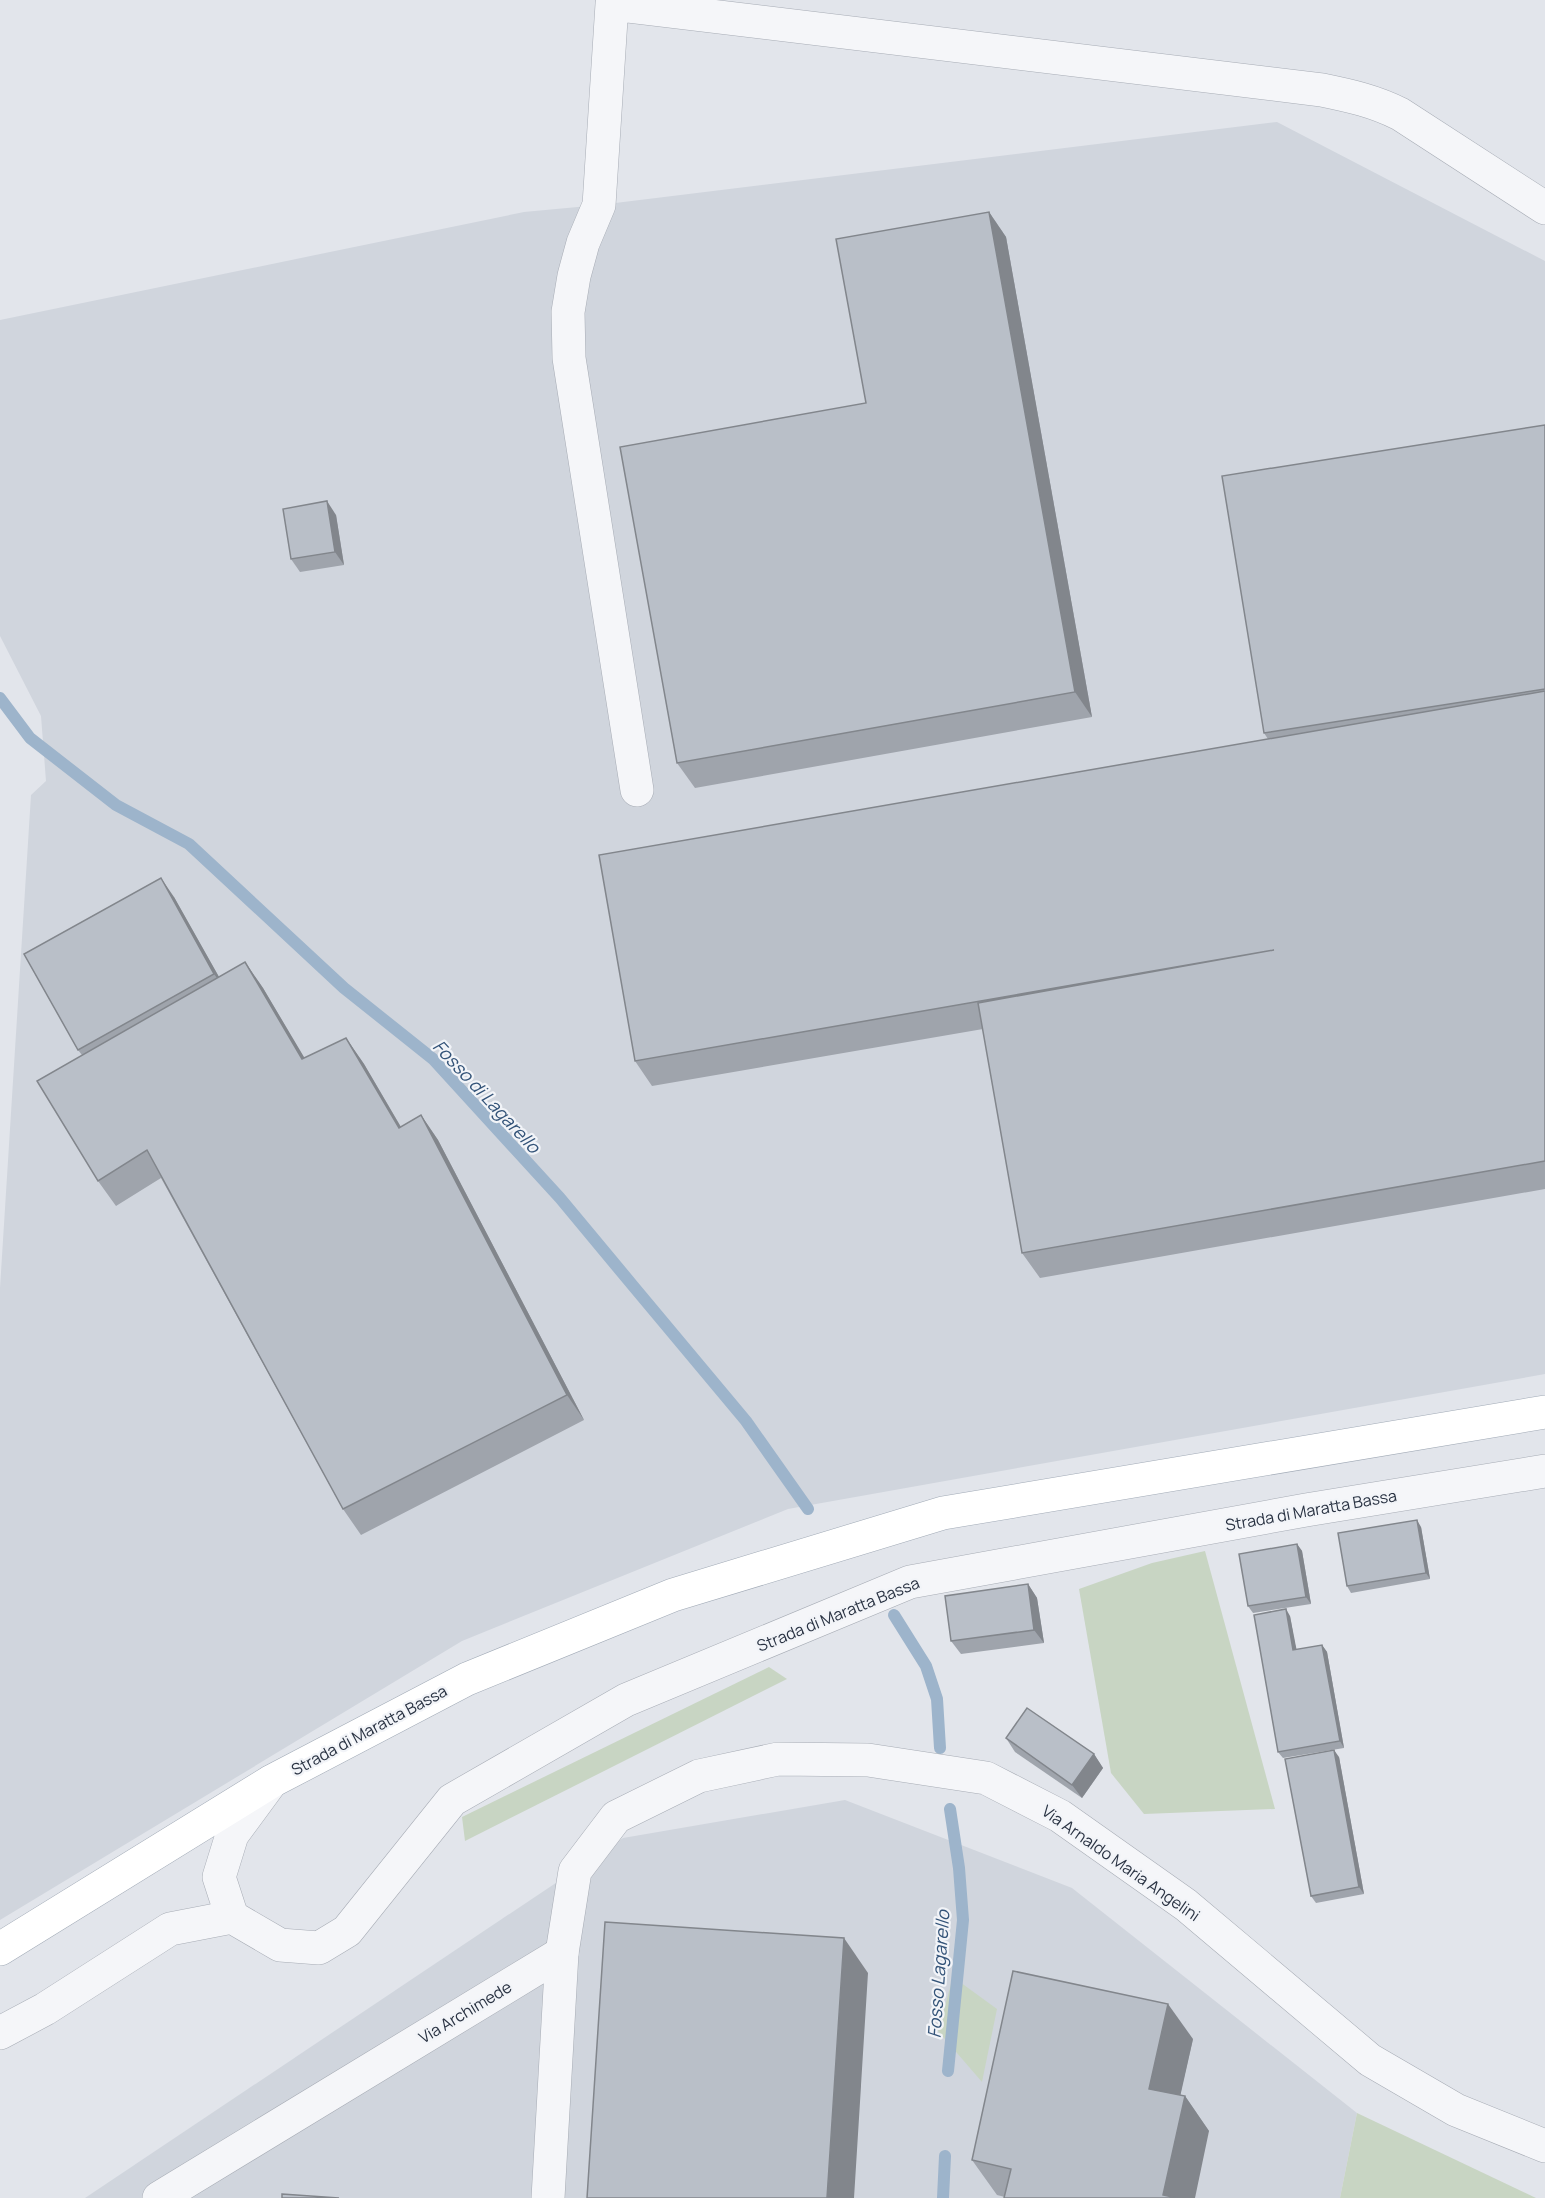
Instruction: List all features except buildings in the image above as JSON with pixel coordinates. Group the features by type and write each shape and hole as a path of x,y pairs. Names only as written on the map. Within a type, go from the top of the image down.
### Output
{"main road":[{"name":"Strada di Maratta Bassa","path":"0,1949 272,1781 466,1679 672,1595 944,1512 1545,1412"}],"street":[{"path":"637,790 569,358 568,312 574,276 583,243 599,205 612,4 1298,87 1354,97 1378,103 1400,114 1545,208"},
{"name":"Strada di Maratta Bassa","path":"272,1781 232,1835 219,1877 232,1917 280,1945 319,1948 347,1931 452,1800 626,1700 910,1582 1306,1510 1545,1471"},
{"name":"Via Arnaldo Maria Angelini","path":"562,1953 575,1871 616,1817 699,1776 778,1759 868,1760 986,1778 1060,1816 1186,1905 1370,2060 1456,2110 1545,2146"},
{"path":"0,2033 45,2009 170,1929 232,1917"},
{"path":"548,2198 562,1953"},
{"name":"Via Archimede","path":"159,2198 562,1953"}],"shaded area":[{"path":"1277,122 1545,261 1545,1374 788,1509 462,1641 0,1920 0,1288 31,795 46,781 41,716 0,636 0,320 524,212 599,205"},
{"path":"845,1800 1072,1888 1357,2113 1340,2198 85,2198 623,1838"}],"green space":[{"path":"1205,1551 1275,1809 1144,1814 1111,1773 1079,1589 1152,1563"},
{"path":"769,1667 787,1679 465,1841 462,1817"},
{"path":"953,1977 997,2009 982,2082 938,2031"},
{"path":"1357,2113 1536,2198 1340,2198"}],"waterway":[{"name":"Fosso di Lagarello","path":"0,698 30,738 116,805 189,844 344,988 433,1059 560,1198 746,1421 808,1509"},
{"path":"894,1615 926,1666 937,1699 940,1748"},
{"name":"Fosso Lagarello","path":"948,2071 963,1920 959,1868 950,1809"},
{"name":"Fosso di Lagarello","path":"943,2198 945,2156"}]}
